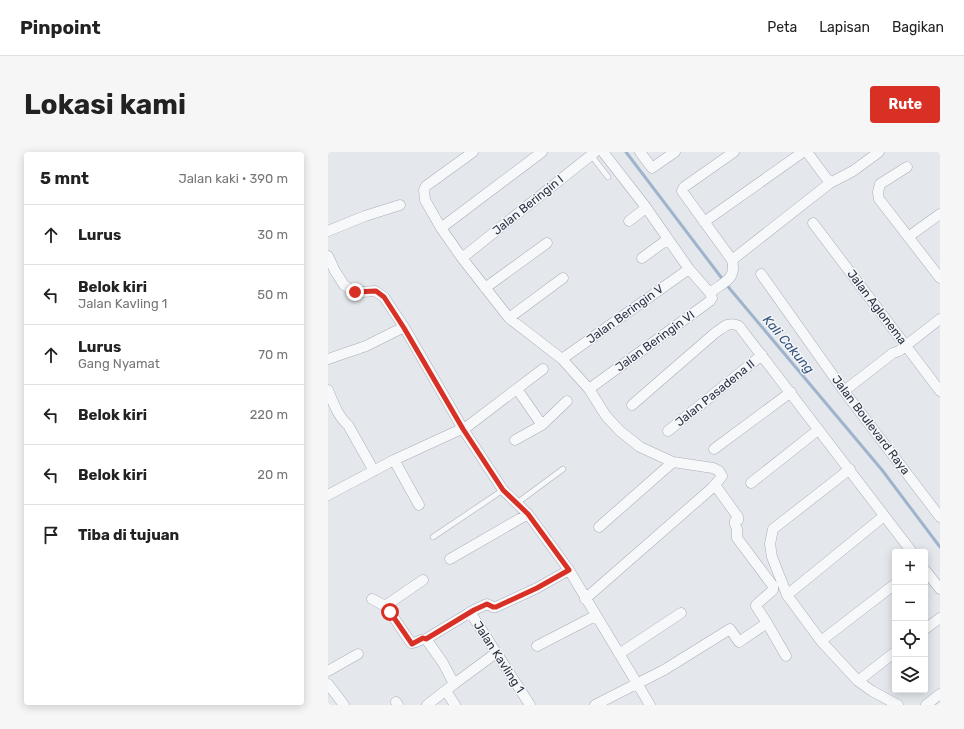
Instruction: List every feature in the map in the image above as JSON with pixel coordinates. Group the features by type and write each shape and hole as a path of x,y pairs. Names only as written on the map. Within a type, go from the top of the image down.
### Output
{"street":[{"path":"473,152 426,186 424,190 425,200 441,228 462,258 509,318 562,359 589,389 606,416 620,431 640,447 673,462 713,468 719,471 722,476 715,485 585,599"},
{"path":"441,228 542,152"},
{"path":"603,152 689,268 712,291 732,277 734,267 732,260 682,190 684,187 733,152"},
{"path":"640,152 652,168 675,152"},
{"path":"704,222 803,152"},
{"path":"807,152 830,183"},
{"path":"732,260 830,183 853,171 879,152"},
{"name":"Jalan Beringin I","path":"462,258 593,154"},
{"path":"907,167 880,184 879,199 940,278"},
{"path":"328,231 365,216 400,205"},
{"path":"629,221 646,208"},
{"path":"908,237 940,214"},
{"name":"Jalan Aglonema","path":"814,223 903,348 940,391"},
{"path":"642,258 668,239"},
{"path":"486,288 547,243"},
{"path":"328,256 344,285 355,292 376,291 380,294 404,328 463,429 503,490 528,514 569,570 595,616 650,705"},
{"name":"Jalan Beringin V","path":"562,359 689,268"},
{"name":"Jalan Boulevard Raya","path":"761,274 846,393 940,517"},
{"path":"509,318 562,278"},
{"name":"Jalan Beringin VI","path":"589,389 710,301 712,298 712,291"},
{"path":"846,393 893,353 903,348 940,319"},
{"path":"632,405 728,324 732,323 739,326 791,392 818,430 850,469 910,549"},
{"path":"328,359 366,346 404,328"},
{"name":"Jalan Pasadena II","path":"668,431 762,355"},
{"path":"328,495 394,460 463,429 543,370"},
{"path":"517,389 542,424"},
{"path":"328,390 340,418 348,425 374,471"},
{"path":"714,449 791,392"},
{"path":"515,440 542,424 567,401"},
{"path":"751,483 818,430"},
{"path":"394,460 419,505"},
{"path":"598,527 673,462"},
{"path":"850,469 773,529 770,544 772,557 787,595 821,641 858,681 872,692 898,705"},
{"path":"715,485 738,517 738,520 735,522 737,538 773,586 773,590 756,606 786,656"},
{"path":"450,559 528,514"},
{"path":"787,595 884,516"},
{"path":"470,612 487,604 496,607 537,588 569,570"},
{"path":"928,574 940,589"},
{"path":"385,606 423,580"},
{"path":"821,641 894,585"},
{"path":"372,599 385,606 411,643 423,638 426,639 443,663 455,705"},
{"name":"Jalan Kavling 1","path":"426,639 470,612 530,705"},
{"path":"619,654 681,613"},
{"path":"537,646 595,616"},
{"path":"928,628 940,618"},
{"path":"595,705 664,670 730,629 739,642 767,623"},
{"path":"427,705 496,653"},
{"path":"328,671 358,654"},
{"path":"858,681 892,654"},
{"path":"328,684 332,696 344,705"},
{"path":"926,705 940,694"}],"lane":[{"path":"593,154 608,177"},
{"path":"517,503 562,469"},
{"path":"433,537 503,490"}],"waterway":[{"name":"Kali Cakung","path":"626,152 730,289 882,470 940,547"}],"route":[{"path":"355,292 376,291 384,297 404,328 463,429 503,490 528,514 569,570 537,588 496,607 487,604 474,610 426,639 423,638 412,644 390,612"}]}
